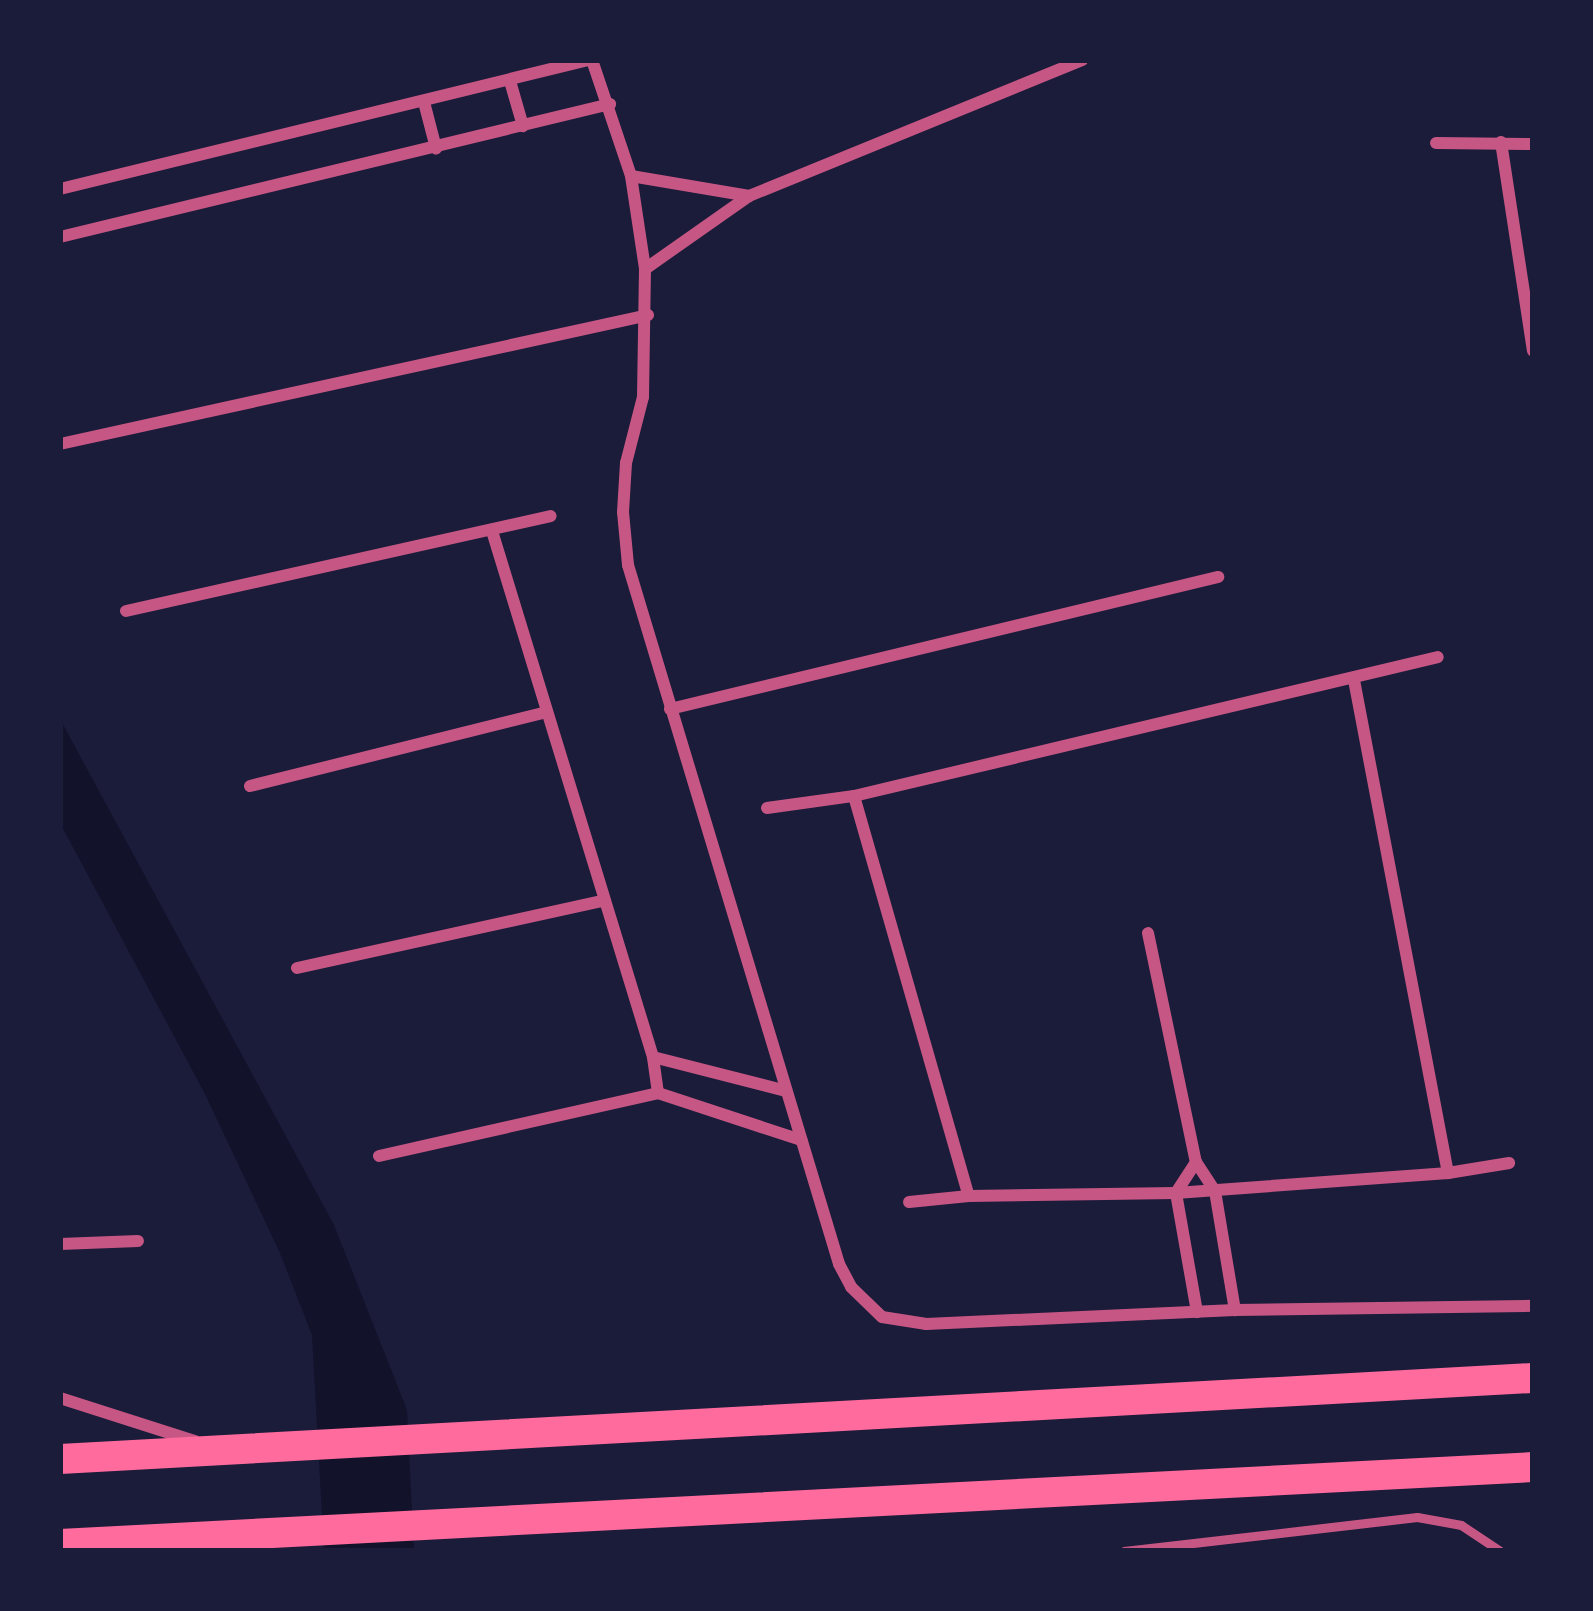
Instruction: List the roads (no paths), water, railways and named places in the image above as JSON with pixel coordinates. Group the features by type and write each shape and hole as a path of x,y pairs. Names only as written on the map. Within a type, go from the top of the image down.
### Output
{"highway":[{"path":"60,1460 1533,1378"},
{"path":"60,1544 1533,1467"}],"street":[{"path":"60,189 590,60 610,104 631,176 645,268 648,315 643,397 626,463 623,512 628,565 839,1264 851,1287 882,1317 926,1324 1235,1310 1533,1306"},
{"path":"645,268 749,196 1082,60"},
{"path":"510,80 523,126"},
{"path":"424,102 436,148"},
{"path":"60,237 610,104"},
{"path":"1501,142 1533,351"},
{"path":"1436,143 1533,143"},
{"path":"631,176 749,196"},
{"path":"60,444 648,315"},
{"path":"125,611 550,516"},
{"path":"492,531 653,1057 658,1093"},
{"path":"670,709 1218,577"},
{"path":"767,808 854,796 1438,657"},
{"path":"1354,680 1448,1174"},
{"path":"250,786 547,712"},
{"path":"854,796 969,1196"},
{"path":"297,968 605,900"},
{"path":"1148,933 1196,1162 1214,1191 1235,1310"},
{"path":"653,1057 786,1090"},
{"path":"379,1156 658,1093 801,1140"},
{"path":"1196,1162 1176,1193 1197,1312"},
{"path":"909,1202 969,1196 1214,1191 1448,1174 1509,1162"},
{"path":"60,1244 138,1241"},
{"path":"60,1398 225,1451"}],"lane":[{"path":"1124,1551 1417,1517 1461,1525 1500,1551"}]}
